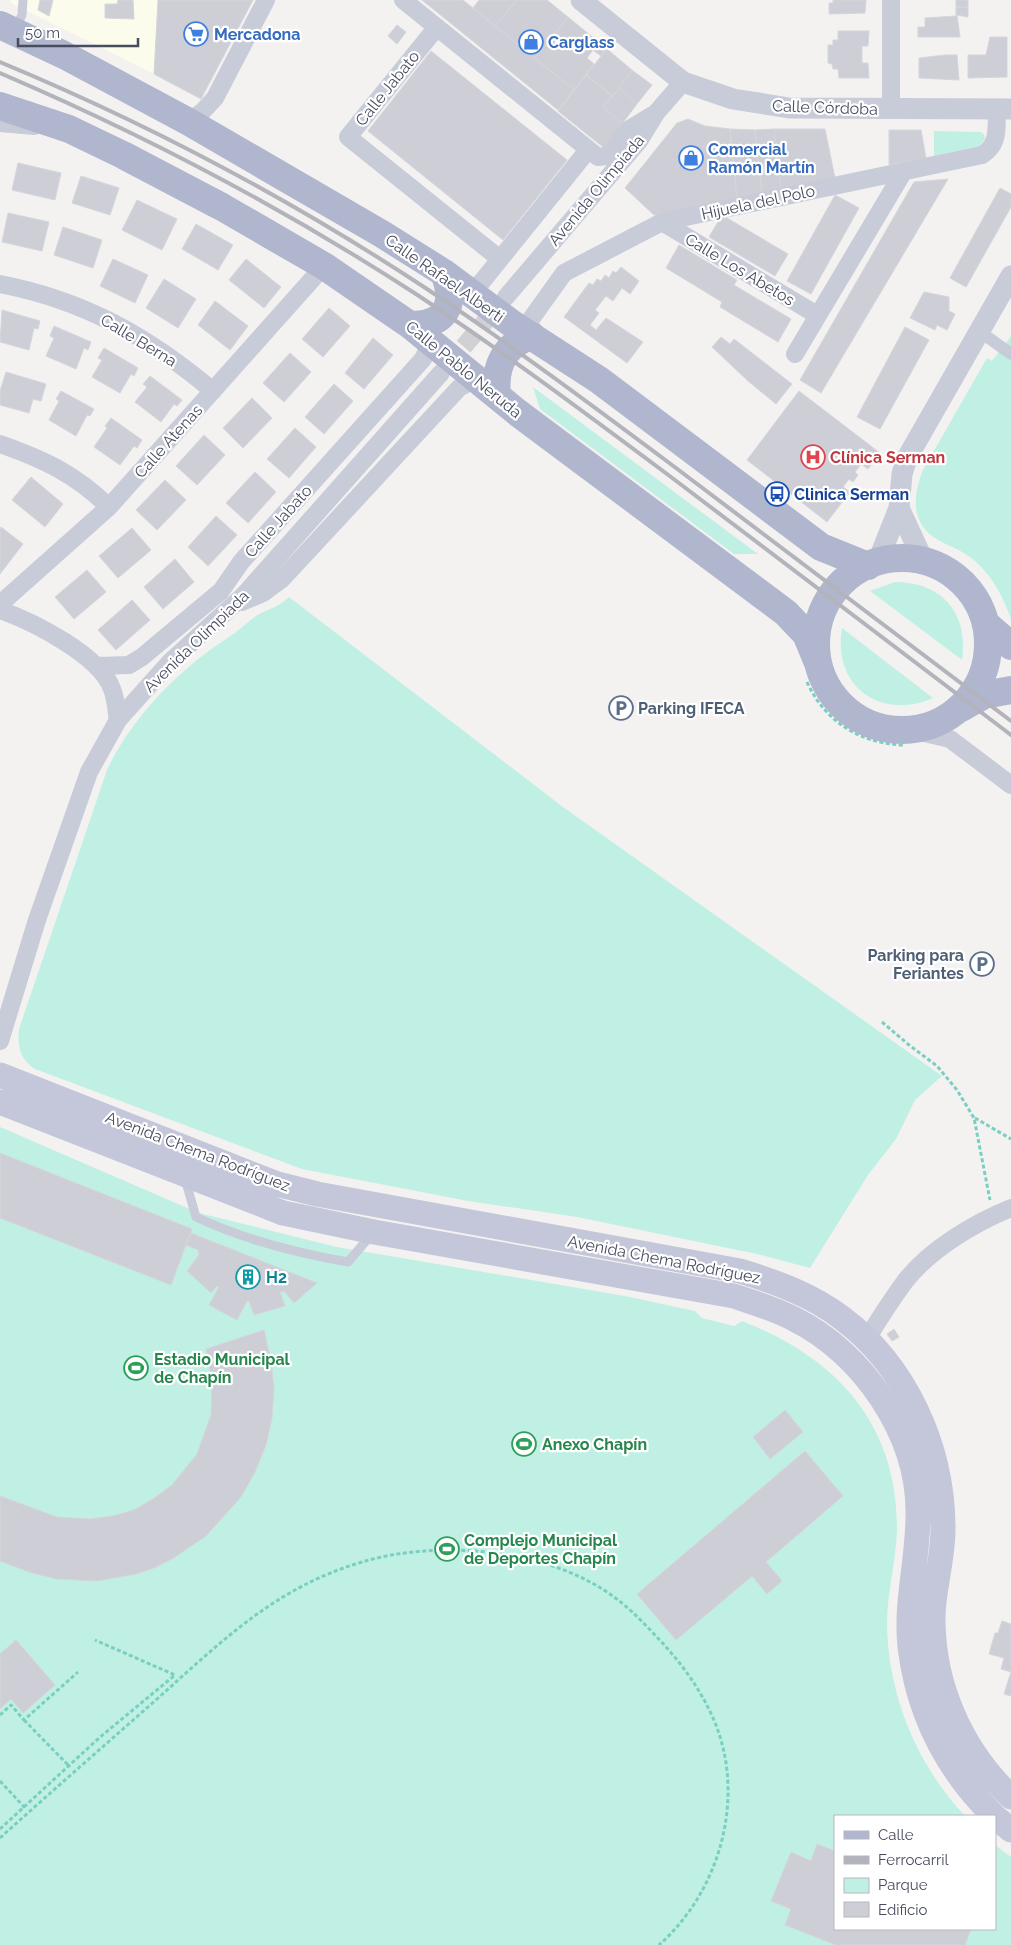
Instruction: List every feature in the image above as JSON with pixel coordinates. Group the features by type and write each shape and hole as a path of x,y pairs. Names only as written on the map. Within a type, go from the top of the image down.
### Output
{"main road":[{"name":"Calle Rafael Alberti","path":"7,29 64,55 189,122 326,200 454,281 599,380 821,547 873,563"},
{"name":"Calle Pablo Neruda","path":"0,106 68,129 214,202 324,266 419,331 489,389 786,614 806,634 812,669"},
{"path":"419,331 438,320 446,310 451,298 450,288 454,281"},
{"path":"489,389 495,380 503,356 512,345 521,339 532,336"},
{"path":"960,708 974,691 984,670 988,647 986,624 977,602 963,583 944,569 922,560 899,558 873,563 859,569 838,586 823,609 816,636 812,669 824,680 833,696 857,717 876,727 894,730 912,737 984,695 1011,690"},
{"path":"986,624 1011,646"},
{"name":"Avenida Chema Rodríguez","path":"0,1075 277,1184 327,1196 740,1272 776,1282 819,1303 842,1318 867,1338 897,1376 915,1407 928,1438 938,1469 944,1526 933,1614 934,1640 939,1673 950,1711 969,1748 990,1777 1011,1797"},
{"name":"Avenida Chema Rodríguez","path":"0,1102 184,1176 283,1213 374,1232 734,1296 763,1305 796,1320 828,1340 857,1367 882,1399 899,1430 912,1467 918,1509 917,1552 909,1614 910,1646 917,1686 928,1722 945,1758 971,1793 992,1815"},
{"name":"Avenida Chema Rodríguez","path":"996,1819 1011,1830"}],"street":[{"path":"189,122 215,98 266,0"},
{"path":"403,0 598,157 607,156 628,130 656,113"},
{"name":"Calle Córdoba","path":"581,0 683,82 733,99 789,108 1004,109"},
{"path":"891,0 891,109"},
{"name":"Calle Jabato","path":"437,28 348,136 500,260"},
{"name":"Avenida Olimpiada","path":"506,297 639,142 656,113 683,82"},
{"name":"Hijuela del Polo","path":"532,336 530,328 531,319 564,273 662,222 982,155 991,150 996,140 1004,109"},
{"name":"Calle Pablo Neruda","path":"0,123 68,129"},
{"path":"454,281 480,284 588,150"},
{"path":"795,354 904,171"},
{"name":"Calle Los Abetos","path":"662,222 818,315"},
{"name":"Calle Atenas","path":"0,604 109,507 324,266"},
{"path":"873,563 899,508 902,474 908,458 1011,276"},
{"name":"Calle Berna","path":"0,284 59,301 114,321 159,348 213,391"},
{"name":"Calle Jabato","path":"97,666 129,665 221,591 242,562 424,359 428,348 419,331"},
{"path":"979,331 1010,352"},
{"name":"Avenida Olimpiada","path":"0,1041 37,920 89,772 118,720 170,662 232,607 441,373"},
{"path":"232,607 263,593 282,580 459,388 468,383 489,389"},
{"path":"0,444 43,459 78,481 109,507"},
{"path":"899,508 922,560"},
{"path":"170,662 194,626 221,591"},
{"path":"0,610 26,619 61,640 97,666 112,688 118,720"},
{"path":"912,737 950,739 1011,785"},
{"path":"867,1338 907,1279 929,1258 994,1215 1011,1208"}],"lane":[{"path":"7,29 22,15 23,0"},
{"path":"184,1176 196,1217 227,1232 277,1248 348,1262 374,1232"}],"path":[{"path":"812,669 822,708 852,732 862,738 885,744 912,737"},
{"path":"882,1022 937,1066 957,1090 974,1118 994,1215"},
{"path":"974,1118 1011,1139"},
{"path":"0,1838 234,1630 287,1594 338,1570 392,1555 440,1550 499,1554 563,1571 602,1589 622,1603 667,1647 685,1669 702,1695 714,1720 723,1752 728,1781 727,1814 721,1847 708,1880 697,1900 659,1945"},
{"path":"0,1829 70,1767 99,1738 175,1675 95,1640"},
{"path":"24,1720 78,1672"},
{"path":"0,1715 11,1705 70,1767"},
{"path":"0,1781 25,1808"}],"shaded area":[{"path":"11,0 158,0 154,74 11,3"}],"green space":[{"path":"934,131 980,132 984,134 985,139 978,147 934,156"},
{"path":"1011,336 1011,619 1001,595 981,567 970,557 932,536 925,529 917,513 916,496 923,470 987,358 992,361"},
{"path":"533,387 758,554 734,554 540,409"},
{"path":"895,582 912,583 926,588 939,594 949,603 961,628 963,643 962,660 870,591"},
{"path":"289,597 563,807 942,1076 915,1100 896,1139 868,1175 810,1268 757,1254 577,1217 468,1201 302,1169 35,1069 26,1061 19,1046 19,1029 107,770 117,751 143,713 193,663 253,618 280,604"},
{"path":"842,628 933,698 913,704 895,705 878,701 864,693 852,682 845,667 841,649"},
{"name":"Complejo Municipal de Deportes Chapín","path":"0,1127 199,1213 337,1247 625,1296 695,1311 702,1318 734,1326 742,1321 776,1336 806,1354 833,1375 856,1400 873,1427 887,1458 895,1492 897,1530 887,1624 889,1651 899,1703 919,1752 948,1796 964,1815 834,1815 834,1930 996,1930 996,1846 1011,1857 1011,1945 0,1945"}],"building":[{"path":"40,0 53,0 49,16 38,10"},
{"path":"118,0 133,0 134,19 105,18 105,4 117,4"},
{"name":"Mercadona","path":"158,0 253,0 201,99 154,74"},
{"path":"422,0 463,0 574,90 558,110"},
{"path":"479,0 517,0 495,26 473,8"},
{"name":"Carglass","path":"517,0 547,0 568,17 535,58 495,26"},
{"path":"833,0 866,0 865,13 829,14 829,3 833,3"},
{"path":"956,0 968,0 968,7 956,7"},
{"path":"956,7 968,7 968,17 957,15 960,37 918,37 918,27 925,27 925,18 956,16"},
{"path":"568,17 607,49 601,56 593,50 587,58 594,64 574,90 535,58"},
{"path":"397,25 406,32 397,44 388,36"},
{"path":"838,31 869,31 868,46 862,46 862,63 868,63 869,78 839,78 838,69 833,69 832,64 828,63 828,45 833,45 833,40 838,40"},
{"path":"990,37 1007,37 1007,77 968,78 968,55 986,55"},
{"path":"607,49 632,70 613,96 586,75"},
{"path":"431,51 567,160 503,240 368,131"},
{"path":"957,55 959,80 919,78 919,58"},
{"path":"632,70 652,85 637,104 619,88"},
{"path":"586,75 612,96 603,107 622,124 603,147 558,111"},
{"path":"619,88 637,104 622,124 603,107"},
{"name":"Comercial Ramón Martín","path":"688,119 705,126 730,129 737,199 654,215 625,188 677,123"},
{"path":"730,129 755,130 762,193 737,199"},
{"path":"774,129 781,189 762,193 755,130"},
{"path":"774,129 825,129 835,178 781,189"},
{"path":"889,130 921,130 926,158 889,165"},
{"path":"18,163 61,173 55,200 12,190"},
{"path":"81,176 119,188 110,215 72,203"},
{"path":"948,179 821,393 800,380 914,182"},
{"path":"1000,188 1011,194 1011,207 966,287 950,278"},
{"path":"835,195 859,208 811,294 787,281"},
{"path":"137,200 177,219 162,250 122,230"},
{"path":"8,213 49,222 42,251 2,242"},
{"path":"722,215 788,254 775,276 709,237"},
{"path":"196,224 233,245 218,270 182,249"},
{"path":"63,227 102,240 93,268 54,255"},
{"path":"679,245 737,280 734,285 791,319 778,342 720,307 722,302 666,268"},
{"path":"113,259 148,275 135,303 100,286"},
{"path":"246,259 281,287 264,308 229,280"},
{"path":"621,267 639,281 630,294 622,288 613,301 606,296 595,310 599,313 590,325 596,330 606,318 643,342 627,363 564,317 589,283 593,285 597,279 601,281 605,275 609,278 613,271 616,273"},
{"path":"164,279 196,299 178,328 146,308"},
{"path":"924,292 949,297 949,311 955,314 947,330 937,325 935,330 910,318"},
{"path":"215,301 248,326 230,350 198,325"},
{"path":"329,308 350,326 323,357 302,339"},
{"path":"2,310 40,321 38,329 34,328 29,350 0,342"},
{"path":"54,326 91,342 88,350 84,348 76,369 46,356 54,338 50,336"},
{"path":"905,327 929,340 880,429 857,417"},
{"path":"721,337 730,344 734,339 792,384 776,404 712,347"},
{"path":"373,338 393,355 364,389 345,373"},
{"path":"104,348 138,368 134,376 131,374 120,393 92,377 102,360 98,358"},
{"path":"290,353 311,372 284,402 263,383"},
{"path":"6,372 46,384 41,401 33,399 29,413 0,405 0,391"},
{"path":"150,376 182,400 177,406 174,404 161,422 135,402 147,387 143,384"},
{"path":"334,384 353,401 324,434 305,417"},
{"path":"61,391 94,409 90,416 87,415 76,436 49,420 59,401 56,399"},
{"name":"Clínica Serman","path":"799,391 880,453 868,469 861,464 855,472 858,475 853,482 849,479 843,487 850,492 827,522 747,460"},
{"path":"252,398 272,418 243,448 223,428"},
{"path":"111,418 142,440 137,448 134,446 120,465 94,447 107,428 105,426"},
{"path":"295,428 316,447 289,478 267,459"},
{"path":"204,435 225,455 197,485 176,466"},
{"path":"255,472 276,492 248,523 226,503"},
{"path":"31,477 63,504 45,527 12,500"},
{"path":"165,480 186,500 157,530 136,510"},
{"path":"216,516 237,535 208,566 188,547"},
{"path":"1,527 23,544 0,574 0,529"},
{"path":"132,528 151,550 118,578 99,556"},
{"path":"175,559 194,582 163,609 144,587"},
{"path":"87,570 106,592 74,619 55,597"},
{"path":"132,600 150,620 116,650 98,630"},
{"path":"0,1153 192,1229 171,1285 0,1218"},
{"name":"H2","path":"191,1233 317,1283 294,1303 284,1291 280,1292 285,1306 254,1315 249,1301 247,1301 237,1320 209,1305 219,1287 217,1286 211,1293 187,1271 199,1255 198,1250 186,1245"},
{"path":"894,1329 899,1337 892,1341 887,1334"},
{"path":"264,1330 271,1361 274,1389 272,1418 266,1445 255,1472 241,1497 206,1536 172,1559 154,1568 136,1574 97,1581 57,1579 29,1572 0,1561 0,1496 57,1517 90,1519 113,1516 134,1510 172,1485 197,1454 211,1415 212,1382 206,1349"},
{"path":"785,1410 803,1432 770,1459 753,1437"},
{"path":"805,1451 843,1496 766,1562 782,1581 767,1594 752,1576 676,1640 637,1594"},
{"path":"1002,1621 1011,1624 1011,1672 1001,1669 1004,1658 989,1654 995,1633 998,1633"},
{"path":"16,1640 55,1685 23,1713 11,1699 0,1709 0,1654"},
{"path":"1011,1672 1011,1696 1004,1694"},
{"path":"817,1844 834,1851 834,1930 971,1930 965,1945 836,1945 785,1925 791,1909 771,1901 791,1852 811,1861"}],"tunnel":[{"path":"446,367 501,303"}],"railway":[{"path":"0,62 109,111 217,164 322,223 424,287 520,353 614,422 1011,721"},
{"path":"0,73 161,148 267,204 419,296 515,362 609,431 1011,735"}],"place":[{"name":"Mercadona","path":"196,34"},
{"name":"Carglass","path":"531,42"},
{"name":"Comercial Ramón Martín","path":"691,158"},
{"name":"Clínica Serman","path":"813,457"},
{"name":"Clinica Serman","path":"777,494"},
{"name":"Parking IFECA","path":"621,708"},
{"name":"Parking para Feriantes","path":"982,964"},
{"name":"H2","path":"248,1277"},
{"name":"Estadio Municipal de Chapín","path":"136,1368"},
{"name":"Anexo Chapín","path":"524,1444"},
{"name":"Complejo Municipal de Deportes Chapín","path":"447,1549"}]}
